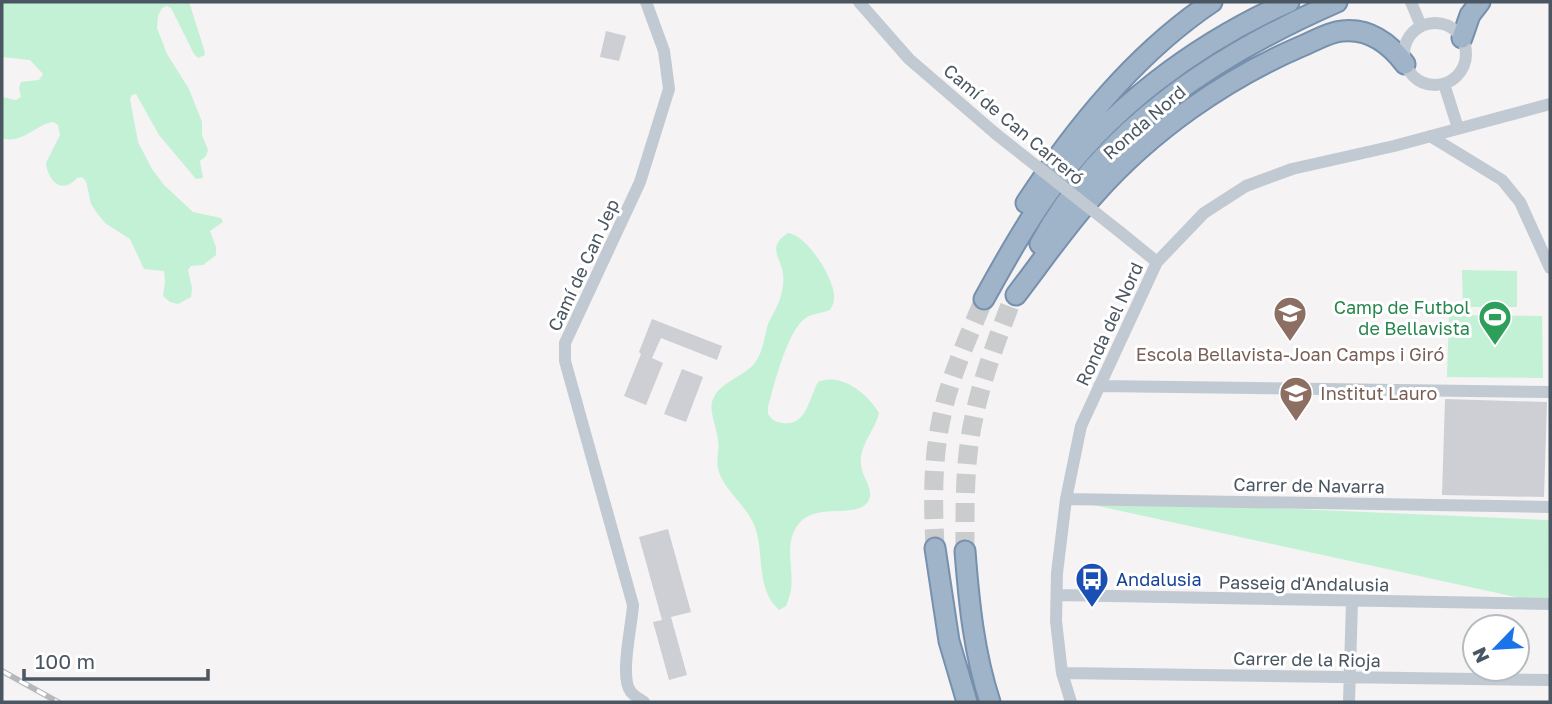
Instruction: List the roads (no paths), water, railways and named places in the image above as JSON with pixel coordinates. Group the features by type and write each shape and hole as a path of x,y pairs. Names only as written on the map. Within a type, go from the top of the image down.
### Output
{"highway":[{"name":"Ronda Nord","path":"1212,2 1162,41 1116,85 1065,146 1023,208 991,265 984,299 1049,192 1114,116 1187,59 1230,32 1289,2"},
{"name":"Ronda Nord","path":"1337,2 1258,39 1201,73 1129,131 1099,161 1062,207 1041,242 1013,300 1063,231 1114,173 1173,122 1225,86 1274,58 1341,31 1376,36 1394,49 1405,64"},
{"path":"1462,38 1470,15 1480,2"},
{"path":"935,548 949,641 967,702"},
{"path":"965,551 970,611 980,672 990,702"}],"street":[{"name":"Camí de Can Jep","path":"644,702 629,690 624,668 633,605 565,361 565,343 640,182 669,89 664,51 646,2"},
{"name":"Camí de Can Carreró","path":"859,2 909,58 996,134 1157,262"},
{"path":"1412,2 1421,26"},
{"path":"1435,22 1446,24 1462,38 1466,58 1463,68 1456,77 1444,83 1427,84 1418,80 1405,64 1405,42 1414,30 1421,26 1435,22"},
{"path":"1444,83 1458,128"},
{"name":"Ronda del Nord","path":"1071,702 1062,673 1056,621 1066,499 1081,426 1157,262 1204,213 1246,186 1292,169 1550,104"},
{"path":"1430,136 1502,180 1520,202 1550,268"},
{"path":"1099,386 1550,392"},
{"name":"Carrer de Navarra","path":"1066,499 1550,507"},
{"name":"Passeig d'Andalusia","path":"1057,595 1550,604"},
{"path":"1349,702 1352,601"},
{"name":"Carrer de la Rioja","path":"1062,673 1550,680"}],"tunnel":[{"path":"935,548 935,468 944,404 984,299"},
{"path":"965,551 968,450 985,375 1010,305"}],"railway":[{"path":"2,671 58,702"}],"place":[{"name":"Escola Bellavista-Joan Camps i Giró","path":"1290,343"},
{"name":"Camp de Futbol de Bellavista","path":"1495,347"},
{"name":"Institut Lauro","path":"1296,423"},
{"name":"Andalusia","path":"1092,609"}]}
